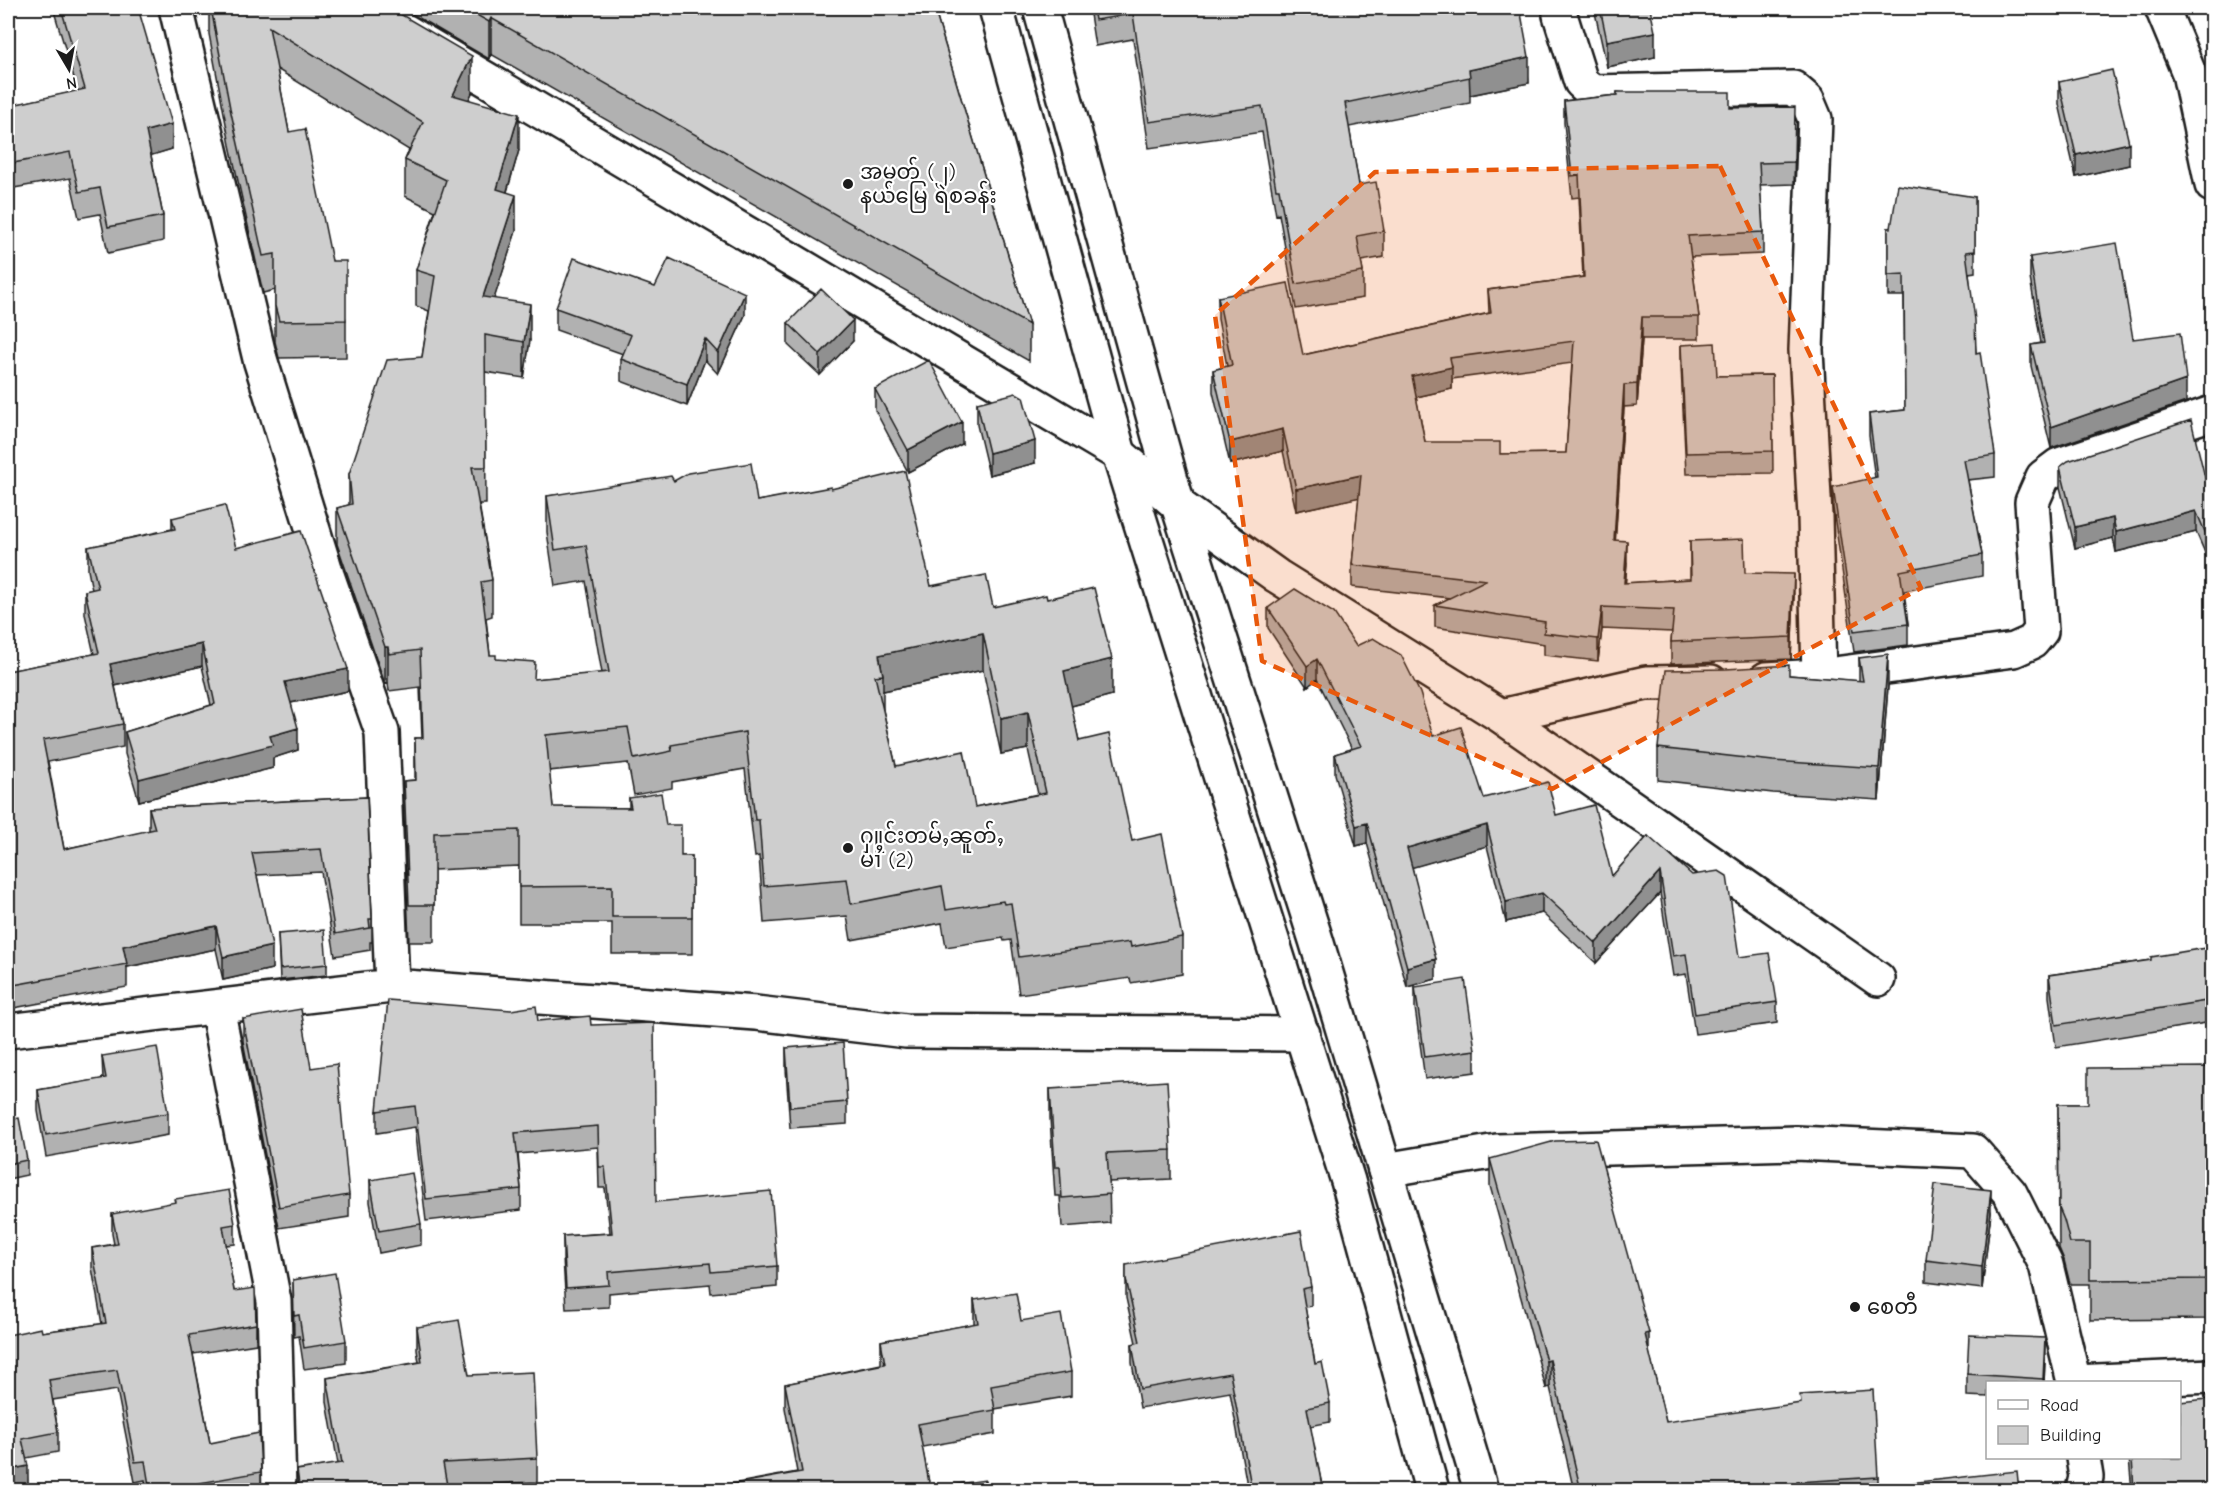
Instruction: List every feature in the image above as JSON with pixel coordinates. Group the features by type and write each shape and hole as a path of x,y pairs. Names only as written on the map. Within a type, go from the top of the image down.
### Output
{"street":[{"path":"176,8 260,359 327,575 382,732 392,986"},
{"path":"366,8 1119,454 1178,505 1277,576 1501,716 1878,979"},
{"path":"996,8 1119,454 1348,1181 1432,1491"},
{"path":"1040,8 1178,505 1312,929 1481,1491"},
{"path":"2162,8 2189,73 2212,185"},
{"path":"1560,15 1581,82 1592,92 1794,88 1807,100 1815,119 1806,350 1815,516 1819,676"},
{"path":"1501,716 1646,683 1726,682 1819,676 2014,650 2032,642 2041,631 2032,502 2043,477 2059,465 2212,413"},
{"path":"8,1031 392,986 756,1013 906,1031 1303,1034"},
{"path":"217,1006 274,1301 279,1491"},
{"path":"1385,1170 1497,1151 1796,1143 1973,1151 2010,1193 2046,1265 2074,1381"},
{"path":"2097,1381 2212,1376"},
{"path":"2083,1459 2086,1477 2083,1491"}],"highlighted area":[{"path":"1720,166 1921,588 1552,789 1262,661 1215,315 1375,172"}],"building":[{"path":"61,8 138,8 172,124 146,131 163,216 108,227 100,188 79,192 70,152 8,164 8,106 85,89"},
{"path":"211,8 390,8 472,56 453,95 519,114 497,189 516,195 483,297 530,304 524,342 485,335 486,467 472,467 492,580 481,582 490,655 496,655 496,659 535,662 534,679 609,672 586,545 555,550 547,496 671,476 674,481 688,473 751,463 757,501 831,487 831,489 905,471 931,586 986,575 993,607 1046,595 1047,599 1094,588 1112,659 1064,671 1079,741 1109,734 1132,841 1162,834 1182,937 1131,947 1130,942 1019,957 1011,903 1004,904 1003,901 946,910 942,886 851,904 847,879 764,886 759,820 755,820 745,732 671,745 672,751 634,759 628,727 546,735 553,807 631,808 629,798 661,793 666,825 681,825 681,856 692,856 692,917 612,917 612,886 519,887 519,830 434,833 434,905 409,905 404,781 416,780 415,738 423,738 420,650 389,654 337,508 352,504 349,474 387,360 422,357 435,276 416,270 446,180 405,160 423,122 269,27 289,132 305,129 332,261 346,261 346,320 279,321 275,306 275,254 263,256 230,108","holes":["983,633 1001,718 1028,712 1046,793 975,807 964,751 896,766 875,676 883,675 879,655"]},
{"name":"အမှတ် (၂) နယ်မြေ ရဲစခန်း","path":"464,8 934,8 1029,325 491,18 489,22"},
{"path":"1093,8 1520,8 1529,57 1469,70 1470,77 1345,103 1359,185 1376,182 1384,231 1357,236 1363,272 1296,284 1279,189 1276,189 1262,106 1149,122 1133,14 1095,20"},
{"path":"1600,8 1650,8 1655,32 1607,41"},
{"path":"2112,70 2129,143 2076,155 2059,82"},
{"path":"1617,92 1730,92 1730,108 1795,107 1794,162 1759,163 1763,232 1688,236 1699,317 1642,317 1637,384 1624,385 1614,540 1627,541 1624,583 1691,579 1690,541 1744,539 1745,573 1794,574 1791,637 1671,642 1674,610 1602,607 1598,639 1544,633 1545,622 1435,605 1486,580 1352,565 1361,475 1296,489 1283,429 1230,442 1213,370 1232,365 1218,297 1288,283 1303,355 1491,313 1488,290 1584,277 1579,175 1572,176 1564,101 1617,95","holes":["1574,341 1566,453 1500,454 1500,442 1425,442 1412,376 1452,367 1450,358"]},
{"path":"1898,185 1975,197 1975,251 1966,252 1975,320 1976,353 1980,352 1995,455 1964,460 1982,555 1900,571 1908,624 1854,631 1833,487 1877,477 1869,414 1905,410 1904,274 1888,275 1888,228 1891,228"},
{"path":"2117,243 2133,339 2180,333 2186,380 2051,427 2031,345 2044,343 2030,257"},
{"path":"574,258 655,287 669,258 745,293 718,353 705,339 687,384 621,359 631,335 556,308"},
{"path":"821,289 853,320 820,354 788,323"},
{"path":"1715,343 1717,376 1772,375 1773,451 1686,453 1681,345"},
{"path":"929,360 962,422 908,450 875,389"},
{"path":"1016,393 1023,397 1035,441 989,453 977,403"},
{"path":"2191,420 2212,502 2212,548 2196,511 2116,532 2113,518 2075,527 2060,467 2068,461"},
{"path":"225,505 236,548 301,531 348,669 285,682 298,728 270,736 273,745 139,779 125,732 215,704 202,644 110,664 123,724 43,740 64,849 155,829 149,808 367,797 372,919 369,919 370,928 335,934 321,849 252,853 272,946 223,957 216,926 123,946 127,964 8,986 8,671 99,653 85,591 98,588 88,547 175,529 172,518"},
{"path":"1295,589 1334,613 1356,646 1373,638 1401,655 1420,693 1433,736 1461,727 1484,798 1548,782 1556,815 1594,805 1612,876 1648,836 1692,875 1719,871 1727,876 1739,957 1769,953 1777,1002 1695,1014 1686,954 1673,956 1660,872 1596,943 1542,893 1506,902 1487,825 1407,848 1436,959 1407,967 1367,823 1356,826 1335,754 1361,746 1317,659 1307,666 1268,608"},
{"path":"1888,654 1879,768 1773,761 1658,748 1666,670 1789,665 1789,675 1863,681 1859,658"},
{"path":"324,930 327,964 280,969 278,934"},
{"path":"2212,947 2212,1000 2056,1025 2049,975 2151,960 2151,957"},
{"path":"1465,979 1475,1050 1425,1057 1415,987"},
{"path":"388,1000 511,1010 536,1006 538,1021 590,1016 591,1025 654,1023 656,1202 771,1191 777,1266 711,1272 710,1263 608,1272 609,1285 566,1288 563,1236 612,1233 605,1167 599,1167 598,1126 515,1133 521,1189 426,1199 415,1106 377,1111"},
{"path":"301,1009 311,1068 337,1064 349,1195 279,1207 243,1019"},
{"path":"843,1043 847,1102 790,1107 786,1048"},
{"path":"157,1047 168,1113 46,1135 38,1090 106,1078 102,1056"},
{"path":"2212,1067 2212,1279 2090,1280 2090,1243 2070,1243 2059,1208 2058,1104 2088,1104 2088,1068"},
{"path":"1167,1081 1171,1150 1107,1153 1110,1194 1062,1198 1060,1167 1055,1167 1050,1089"},
{"path":"19,1118 27,1160 8,1164 8,1120"},
{"path":"1596,1140 1649,1333 1645,1334 1666,1422 1801,1403 1800,1395 1873,1390 1878,1477 1797,1482 1798,1491 1581,1491 1550,1360 1546,1361 1490,1159 1555,1141"},
{"path":"412,1173 421,1224 379,1231 370,1180"},
{"path":"1935,1184 1991,1190 1982,1267 1926,1260"},
{"path":"229,1190 235,1224 223,1226 234,1291 255,1288 256,1324 189,1335 210,1443 259,1433 261,1472 194,1484 196,1491 150,1491 145,1461 135,1462 117,1370 49,1380 58,1432 22,1439 28,1466 8,1470 8,1335 41,1328 42,1332 106,1323 92,1248 118,1244 112,1214 176,1202 175,1199"},
{"path":"1301,1231 1311,1287 1302,1289 1315,1364 1322,1362 1330,1403 1307,1408 1323,1491 1252,1491 1230,1373 1140,1389 1132,1344 1140,1342 1126,1279 1126,1265"},
{"path":"335,1273 346,1341 304,1348 299,1315 294,1316 293,1280"},
{"path":"1016,1293 1021,1321 1061,1314 1071,1372 991,1386 995,1410 918,1424 930,1488 985,1480 987,1491 695,1491 802,1472 785,1384 885,1364 881,1341 978,1323 974,1300"},
{"path":"459,1320 469,1375 533,1372 537,1458 443,1463 448,1491 300,1491 297,1470 342,1463 327,1378 422,1362 417,1327"},
{"path":"1969,1335 2045,1338 2043,1379 1967,1374"},
{"path":"2207,1399 2208,1403 2212,1402 2212,1491 2134,1491 2132,1459 2181,1459 2181,1402"},
{"path":"2017,1471 2019,1491 1884,1491 1883,1486"},
{"path":"1361,1484 1363,1491 1337,1491"}],"place":[{"name":"အမှတ် (၂) နယ်မြေ ရဲစခန်း","path":"848,184"},
{"name":"ႁူင်းတမ်ႇၼူတ်ႇ မၢႆ (2)","path":"848,848"},
{"name":"စေတီ","path":"1855,1307"}]}
